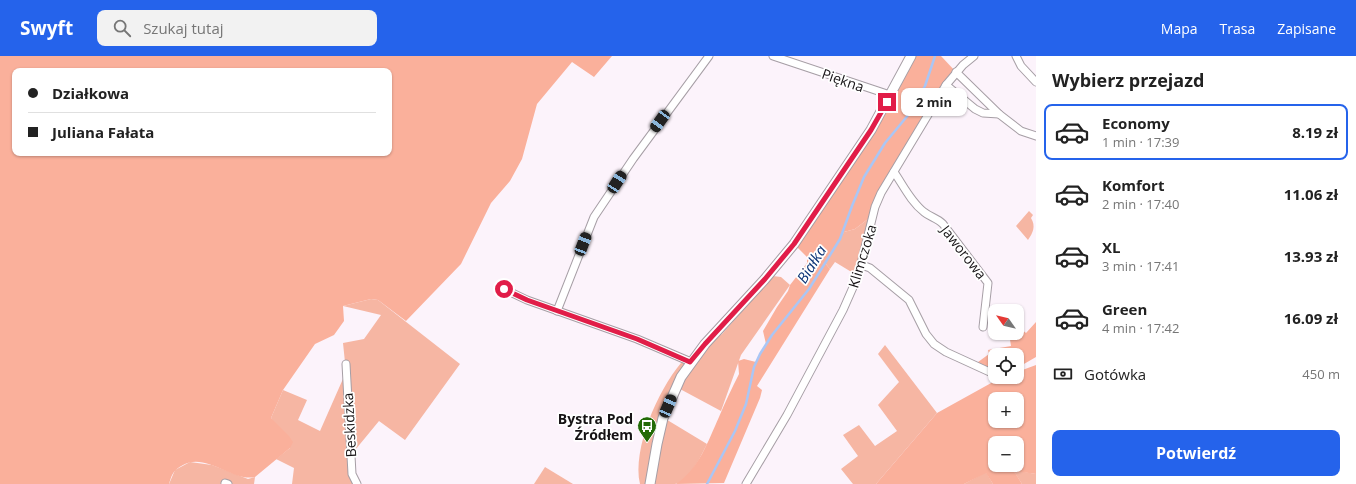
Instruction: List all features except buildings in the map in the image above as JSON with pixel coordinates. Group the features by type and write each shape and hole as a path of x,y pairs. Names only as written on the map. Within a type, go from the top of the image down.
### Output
{"street":[{"path":"557,311 594,217 632,159 709,56"},
{"name":"Piękna","path":"774,56 890,95"},
{"path":"650,484 658,439 664,418 681,377 690,362 765,279 794,244 871,130 911,56"},
{"name":"Klimczoka","path":"746,484 787,415 843,310 862,265 875,207 881,193 946,85 956,72 974,56"},
{"path":"1016,56 1021,66 1036,82"},
{"path":"956,72 999,114 1021,131 1036,136"},
{"path":"946,85 975,109 983,113 999,114"},
{"name":"Jaworowa","path":"894,172 917,205 926,214 938,219 988,283 983,327"},
{"path":"862,265 870,268 909,300 926,334 934,344 946,352 988,371"},
{"path":"504,289 527,300 637,339 690,362"},
{"name":"Beskidzka","path":"346,364 352,474 358,484"}],"shaded area":[{"path":"0,56 612,56 594,77 572,62 537,104 522,159 510,181 491,203 461,264 406,321 378,300 371,299 343,306 344,321 334,335 315,344 283,390 271,418 293,442 290,448 255,477 238,475 210,464 192,462 175,470 169,484 0,484"},
{"path":"912,56 941,56 956,72 894,172 873,218 868,219 855,229 844,232 825,263 830,269 757,386 762,390 760,398 724,483 676,484 691,471 707,445 739,374 738,361 744,359 756,362 766,344 763,331 788,291 790,285 807,263 807,257 794,244 871,130"},
{"path":"1029,211 1033,215 1031,218 1034,227 1028,240 1016,226"},
{"path":"873,218 858,276 835,262 830,269 825,263 844,232 855,229 868,219"},
{"path":"773,276 781,277 790,285 741,355 721,411 680,389 691,369 709,343 722,334"},
{"path":"371,299 378,300 460,364 405,440 379,421 351,455 357,484 292,484 294,468 276,459 290,448 271,418 283,390 307,400 298,420 320,431 346,372 343,343 364,339 381,315 343,306"},
{"path":"1036,322 1036,357 1024,364 1024,348 1000,348 1011,346 1010,340 1024,340 1024,331 1026,333"},
{"path":"885,345 937,413 876,484 853,484 841,469 858,456 843,435 859,425 875,446 897,431 878,405 899,382 878,354"},
{"path":"988,355 988,370 974,365"},
{"path":"691,362 664,418 707,444 690,474 680,482 675,484 640,484 640,454 643,437 649,420 664,388 672,375 681,363"},
{"path":"1036,365 1036,474 1021,472 1024,472 1024,436 988,436 988,472 1015,472 1022,484 993,484 986,473 964,484 876,484 937,413 989,384 1024,384 1024,369"},
{"path":"190,462 212,465 248,479 255,477 254,484 169,484 175,470"},
{"path":"545,467 573,484 534,484"},
{"path":"986,472 993,484 964,484"},
{"path":"1014,472 1036,474 1036,484 1022,484"}],"waterway":[{"name":"Białka","path":"707,484 735,431 746,404 754,367 760,354 772,335 809,289 840,239 864,177 885,143 909,114 925,86 935,56"}],"place":[{"name":"Bystra Pod Źródłem","path":"647,443"}],"route":[{"path":"504,289 527,300 637,339 690,362 785,256 871,130 887,102"}]}
